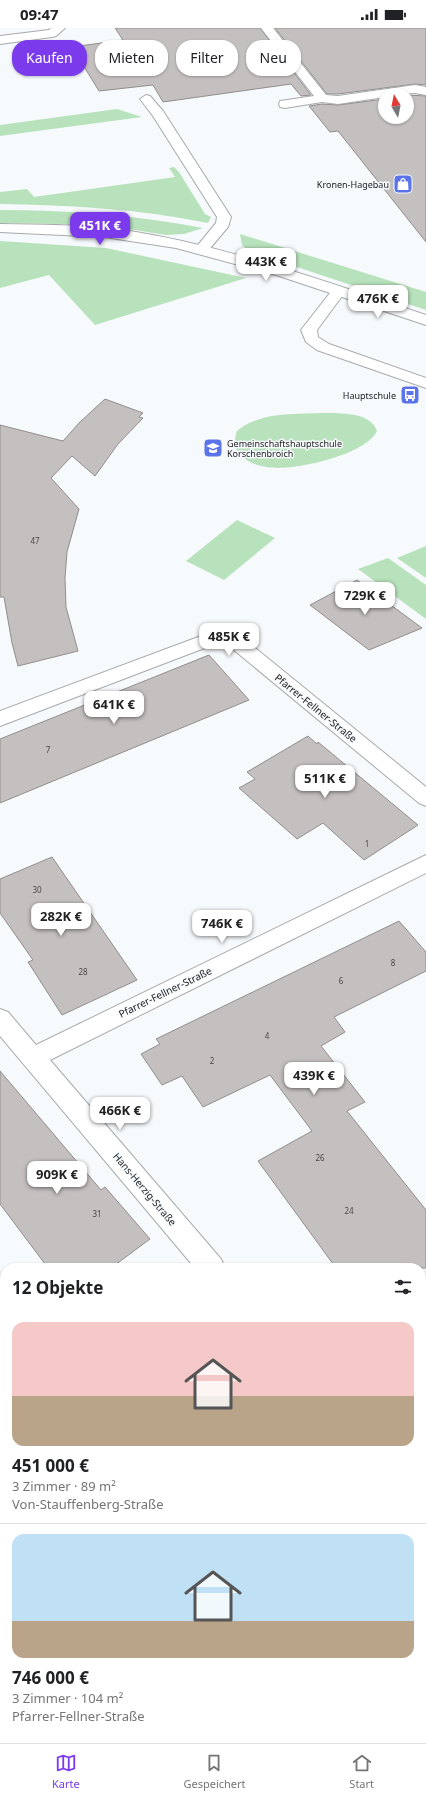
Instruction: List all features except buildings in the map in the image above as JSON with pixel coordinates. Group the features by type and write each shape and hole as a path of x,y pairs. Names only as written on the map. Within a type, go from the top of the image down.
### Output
{"street":[{"path":"0,40 52,33 59,28"},
{"path":"267,28 322,98"},
{"path":"285,104 322,98 338,100 415,89 426,91"},
{"path":"146,99 158,114 224,216 223,224 201,250"},
{"path":"0,228 71,230 120,234 201,250 267,268 426,320"},
{"path":"338,292 308,330 311,339 323,347 426,383"},
{"name":"Pfarrer-Fellner-Straße","path":"0,720 225,633 426,798"},
{"name":"Pfarrer-Fellner-Straße","path":"34,1057 426,863"},
{"name":"Hans-Herzig-Straße","path":"0,1019 34,1057 208,1263"}],"green space":[{"path":"117,109 142,117 0,136 0,125"},
{"path":"174,167 179,172 205,214 211,217 208,223 130,211 52,205 0,204 0,192 27,189 34,197 175,177 169,168"},
{"path":"0,210 102,214 178,223 203,228 184,234 166,235 135,230 64,224 0,223"},
{"path":"240,234 426,292 426,310 249,251 242,245"},
{"path":"0,241 106,248 246,278 95,325 49,275 0,288"},
{"path":"323,413 346,414 362,417 374,425 377,431 370,440 344,454 327,460 293,467 278,468 256,465 240,454 237,449 235,437 237,431 256,420 278,415"},
{"path":"237,520 275,538 224,580 186,561"},
{"path":"426,546 426,578 397,558"},
{"path":"388,558 426,585 426,619 358,569"}],"place":[{"name":"Kronen-Hagebau","path":"403,184"},
{"name":"Hauptschule","path":"410,395"},
{"name":"Gemeinschaftshauptschule Korschenbroich","path":"213,448"}]}
